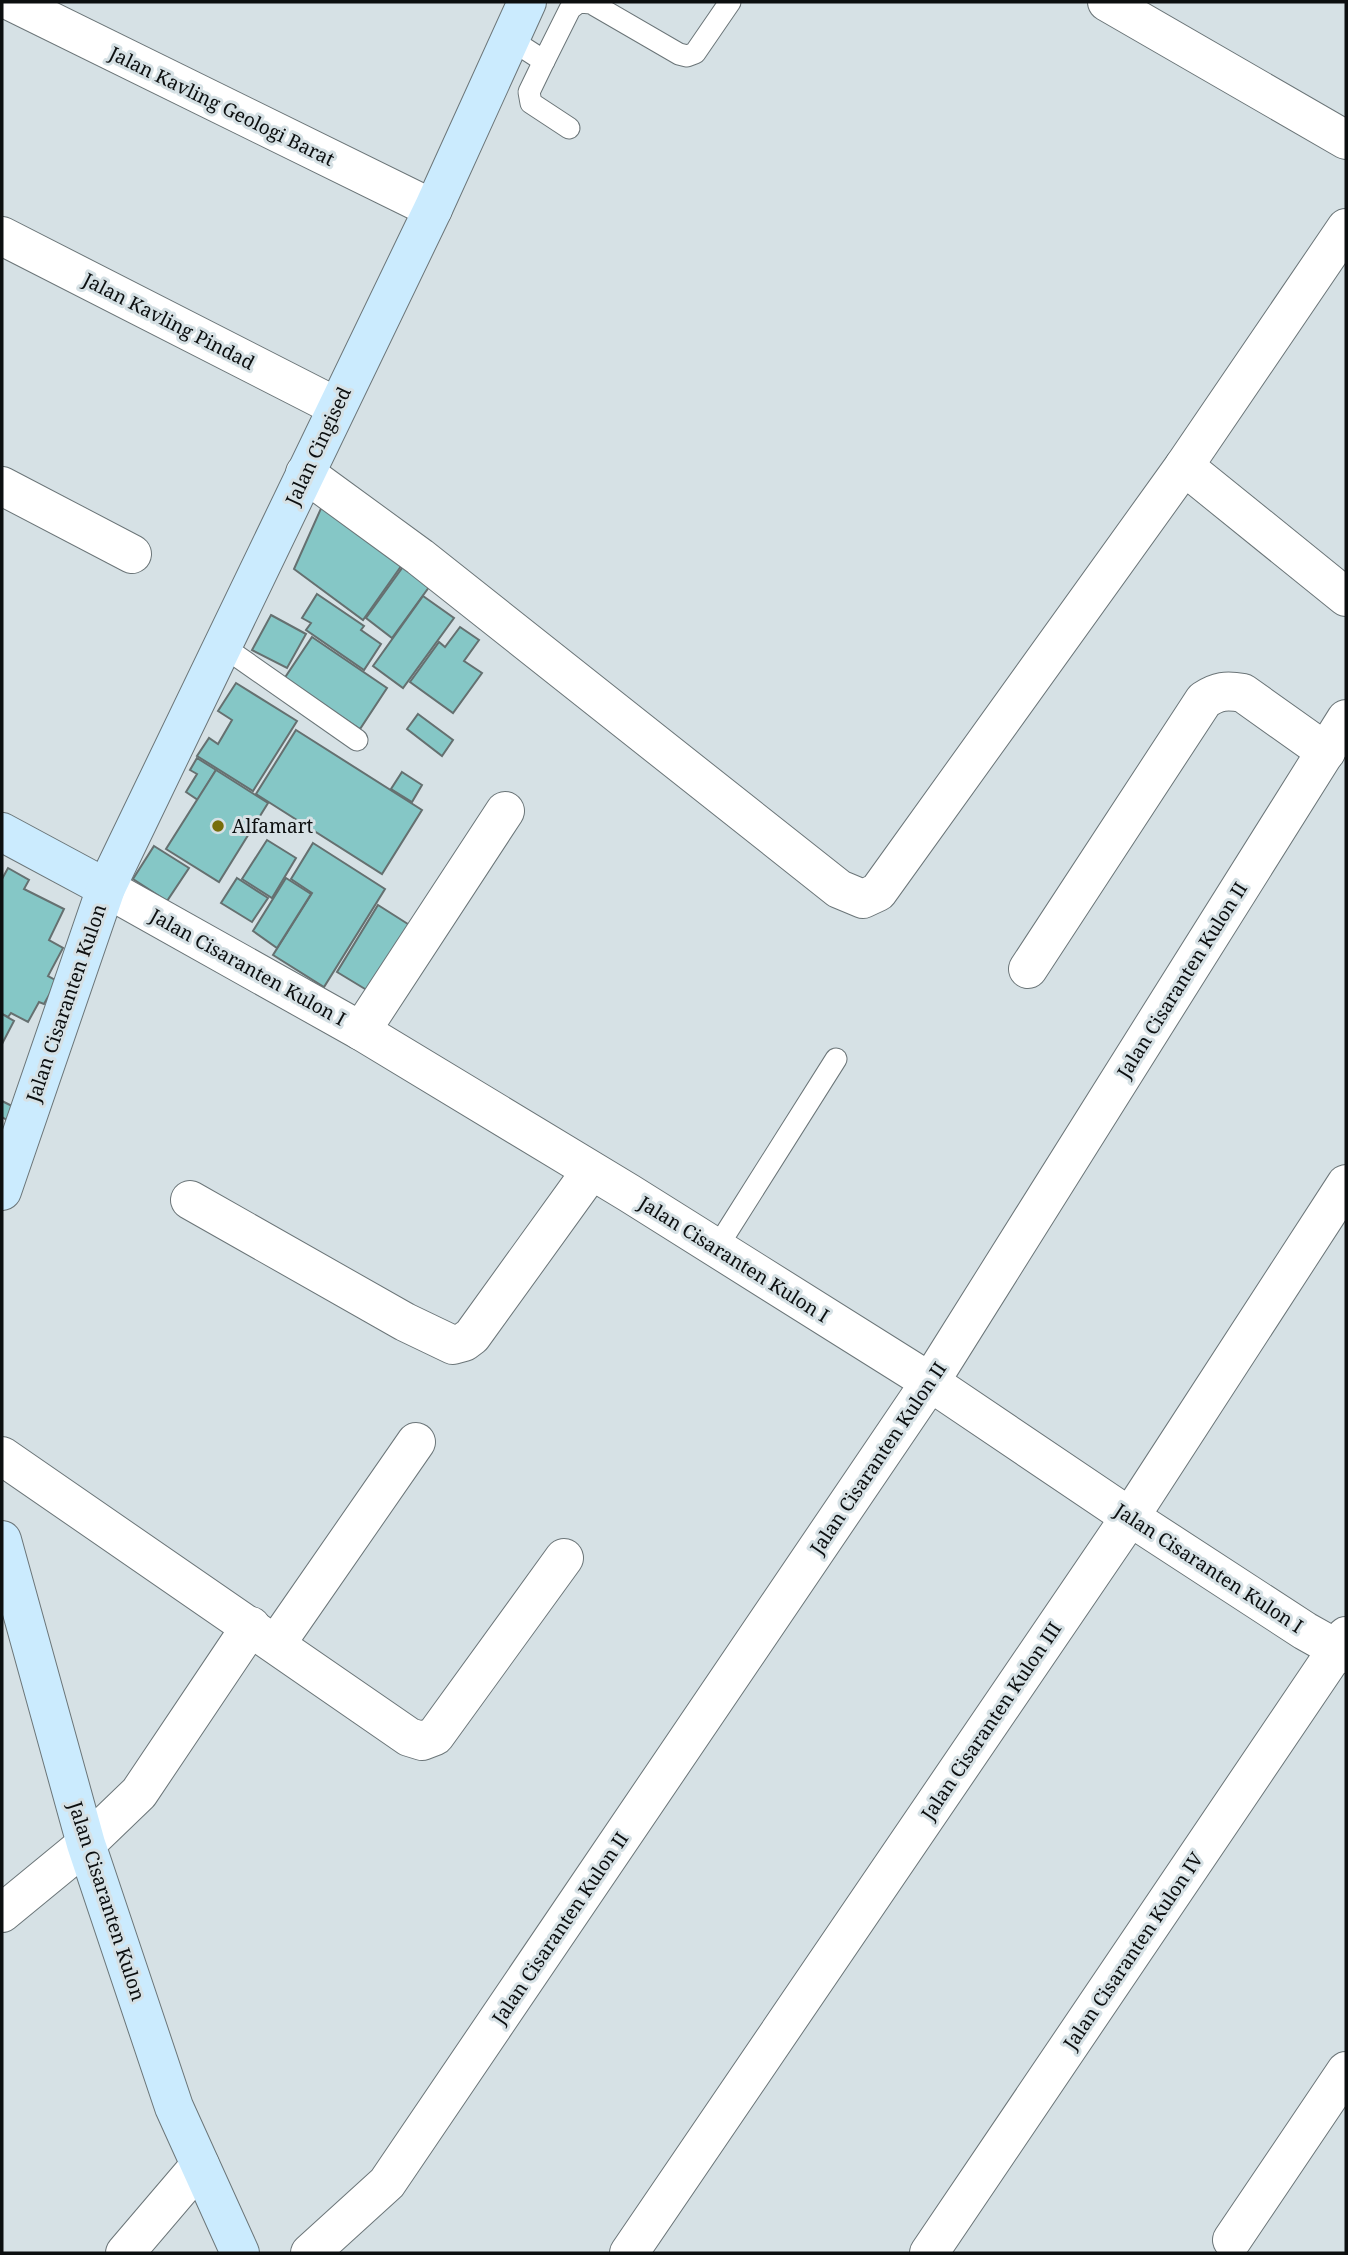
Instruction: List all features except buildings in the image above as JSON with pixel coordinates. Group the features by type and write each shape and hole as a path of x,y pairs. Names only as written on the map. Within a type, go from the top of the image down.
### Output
{"main road":[{"name":"Jalan Cingised","path":"106,888 433,209 527,2"},
{"name":"Jalan Cisaranten Kulon","path":"2,832 106,888 2,1191"},
{"name":"Jalan Cisaranten Kulon","path":"2,1540 86,1844 174,2107 240,2253"}],"street":[{"name":"Jalan Kavling Geologi Barat","path":"12,2 433,209"},
{"path":"1107,2 1346,140"},
{"path":"305,473 420,557 839,889 863,899 878,892 1184,466 1346,228"},
{"name":"Jalan Kavling Pindad","path":"2,236 337,407"},
{"path":"1184,466 1346,597"},
{"path":"2,486 132,554"},
{"path":"1028,969 1204,700 1217,692 1228,690 1243,693 1326,752"},
{"name":"Jalan Cisaranten Kulon II","path":"310,2253 387,2183 930,1382 1346,719"},
{"path":"361,1031 505,811"},
{"name":"Jalan Cisaranten Kulon I","path":"106,888 361,1031 629,1193 930,1382 1305,1631 1343,1646"},
{"path":"190,1200 405,1322 453,1345 472,1336 591,1171"},
{"name":"Jalan Cisaranten Kulon III","path":"629,2253 1130,1517 1346,1184"},
{"path":"2,1913 86,1844 139,1793 416,1441"},
{"path":"2,1456 409,1737 422,1741 435,1736 564,1558"},
{"name":"Jalan Cisaranten Kulon IV","path":"929,2253 1343,1646"},
{"path":"1232,2240 1346,2071"},
{"path":"125,2253 200,2165"}],"lane":[{"path":"569,128 531,103 529,92 570,9 579,2 591,3 679,54 687,56 695,53 730,2"},
{"path":"510,40 544,61"},
{"path":"224,647 357,740"},
{"path":"716,1249 836,1059"}],"place":[{"name":"Alfamart","path":"218,826"}]}
